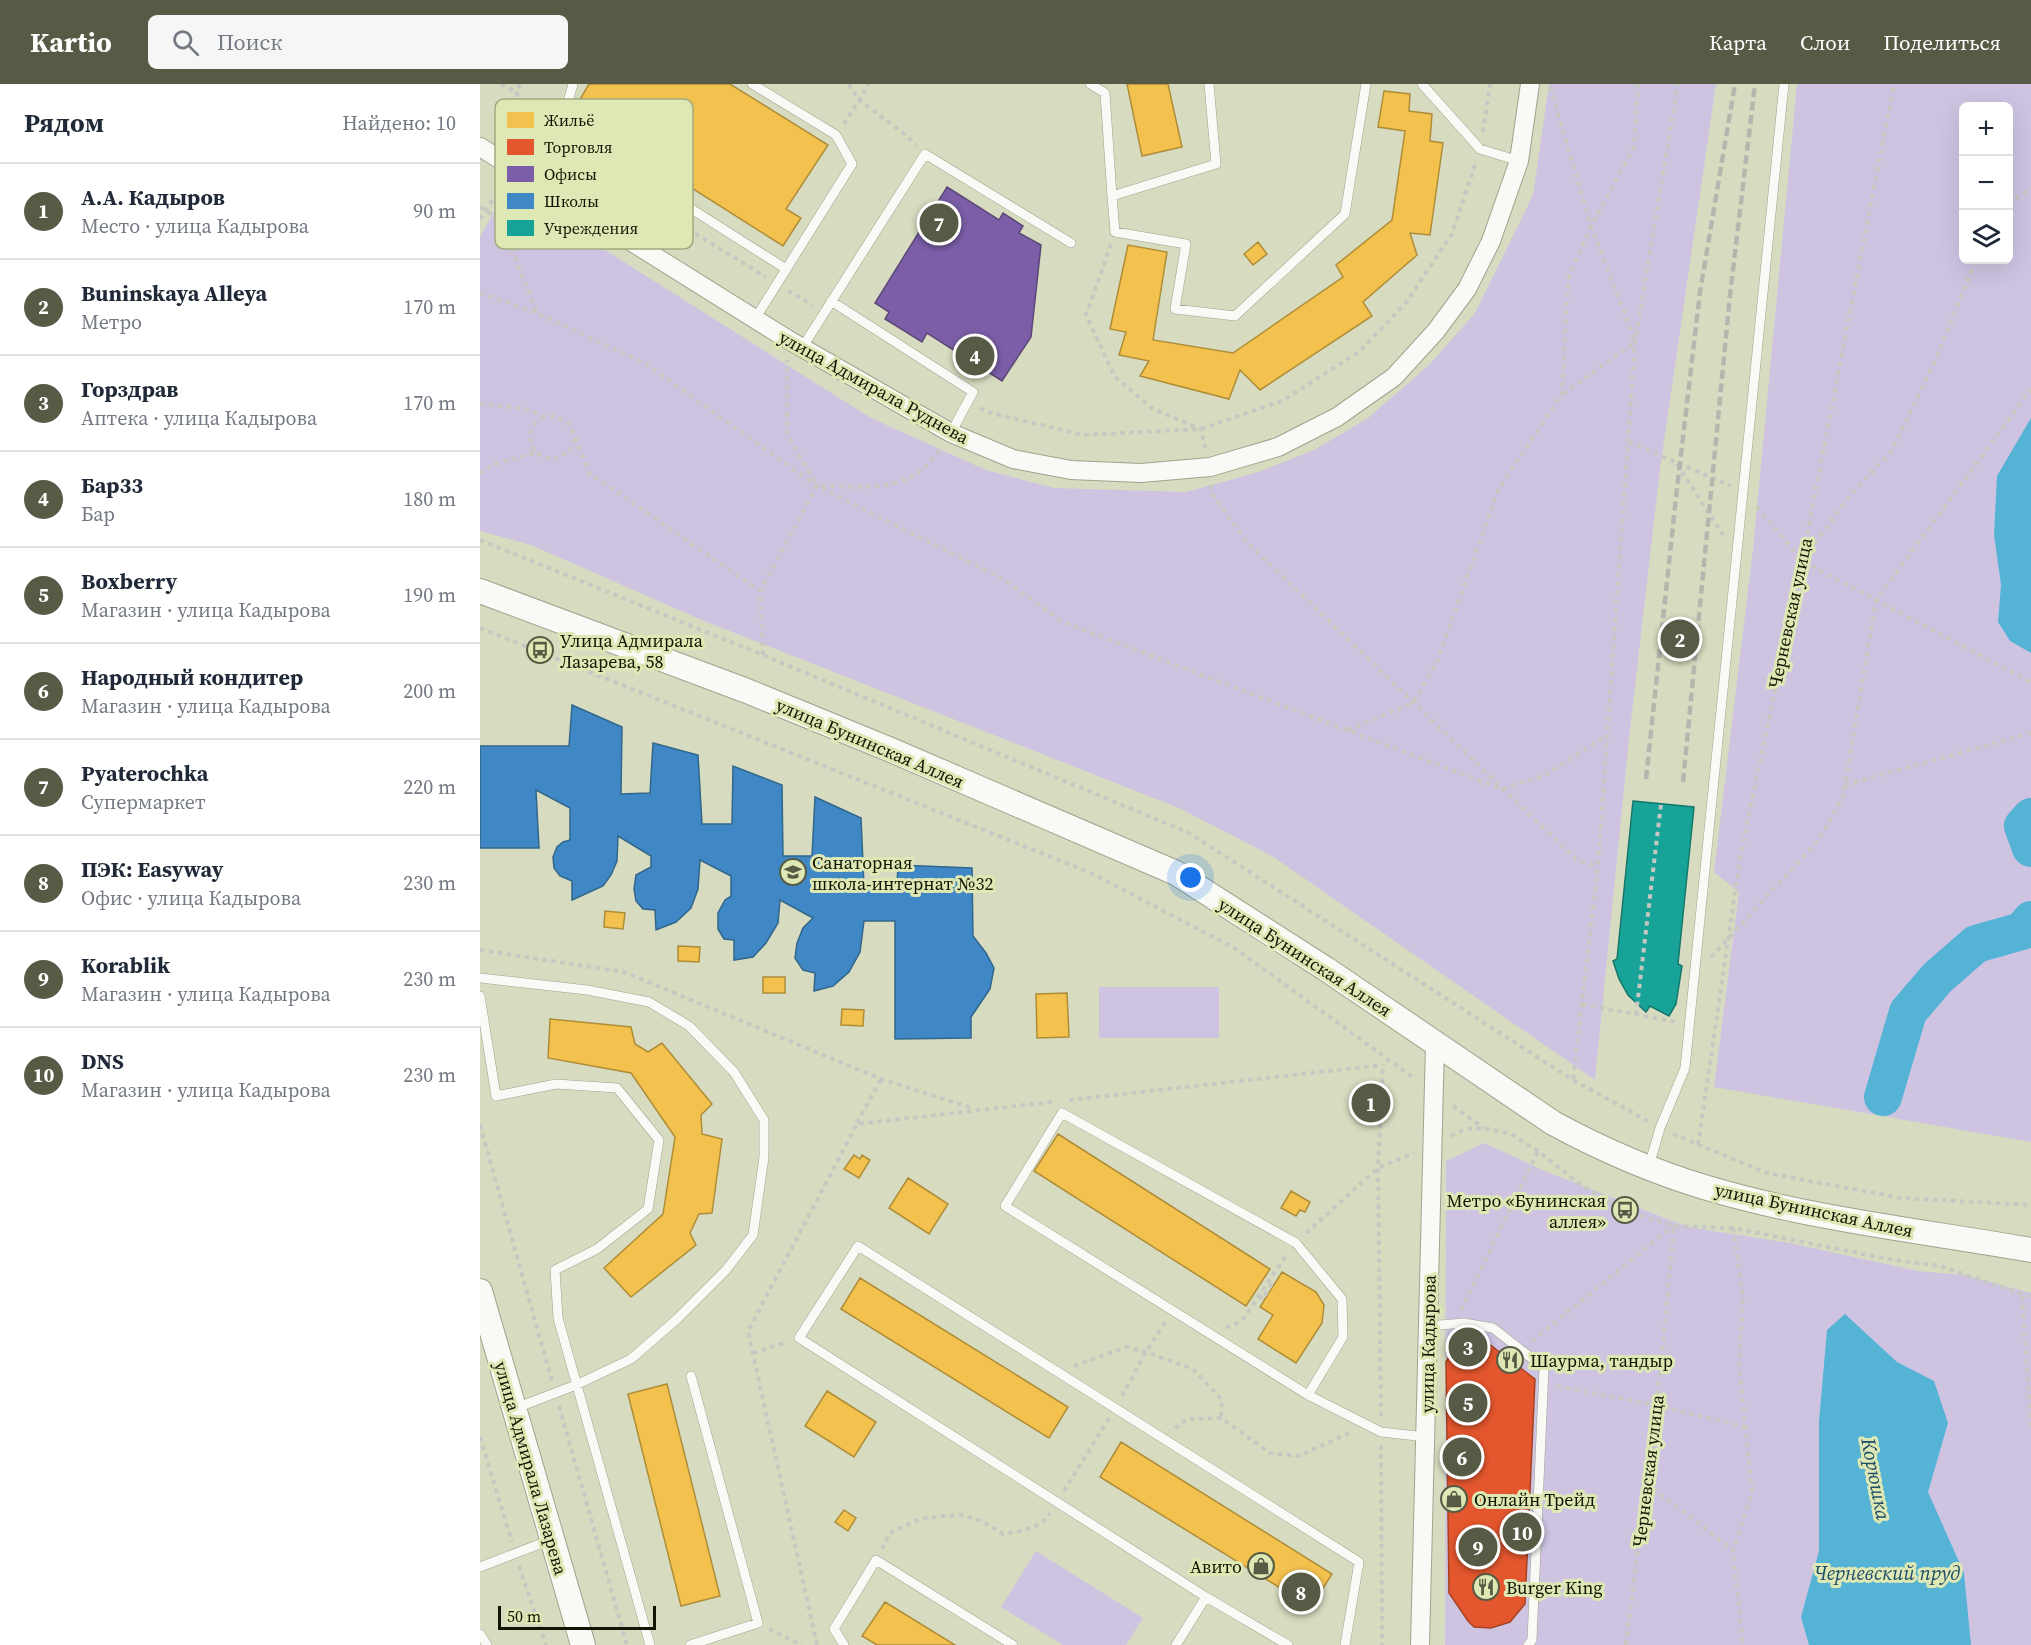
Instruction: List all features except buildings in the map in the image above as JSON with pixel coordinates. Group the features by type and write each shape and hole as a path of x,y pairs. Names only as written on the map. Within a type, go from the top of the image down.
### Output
{"street":[{"name":"улица Адмирала Руднева","path":"642,249 795,344 951,433 1013,459 1071,470 1141,473 1210,467 1278,447 1337,417 1394,377 1436,331 1467,289 1491,242 1519,161 1530,84"},
{"name":"улица Адмирала Руднева","path":"480,147 495,156"},
{"name":"улица Бунинская Аллея","path":"480,591 747,691 891,750 1176,873 1326,969 1553,1123 1587,1142 1648,1168 1703,1187 1761,1203 2031,1250"},
{"name":"улица Кадырова","path":"1420,1645 1435,1043"},
{"name":"улица Адмирала Лазарева","path":"480,1291 583,1645"}],"lane":[{"path":"569,99 573,84"},
{"path":"752,84 836,135 852,164 755,320"},
{"path":"1090,84 1105,93 1115,232 1186,244 1175,309 1234,316 1345,214 1366,84"},
{"path":"1112,196 1216,164 1209,84"},
{"path":"1422,84 1480,149 1519,161"},
{"path":"1648,1168 1660,1128 1685,1068 1784,84"},
{"path":"795,344 824,312 925,154 1071,243"},
{"path":"693,210 786,269"},
{"path":"831,301 973,392 951,433"},
{"path":"480,978 587,990 649,1002 689,1026 734,1072 764,1120 764,1157 753,1235 726,1270 677,1319 631,1359 576,1385 514,1408"},
{"path":"480,996 496,1096 556,1084 617,1088 659,1140 648,1209 597,1249 555,1270 558,1318 650,1645"},
{"path":"1308,1395 1343,1337 1342,1299 1296,1243 1062,1113 1005,1206 1308,1395 1381,1432 1426,1437"},
{"path":"1288,1645 1206,1598 800,1338 858,1246 1359,1562 1345,1645"},
{"path":"1428,1326 1454,1323 1493,1328 1544,1368 1532,1640 1528,1645"},
{"path":"690,1645 758,1623 691,1376"},
{"path":"480,1568 552,1539"},
{"path":"844,1645 834,1629 876,1560 1013,1645"},
{"path":"1176,1645 1206,1598"},
{"path":"480,1634 487,1645"}],"path":[{"path":"501,84 516,92"},
{"path":"849,84 859,100 902,132 925,154"},
{"path":"836,135 869,84"},
{"path":"968,401 987,412 1084,435 1201,429 1282,401 1360,351 1405,304 1452,234 1480,149 1490,84"},
{"path":"1549,84 1591,226 1635,342"},
{"path":"1562,394 1568,279 1591,226 1634,147 1638,84"},
{"path":"480,540 764,655 1189,833 1573,1080 1598,865 1635,342 1678,84"},
{"name":"Черневская улица","path":"1698,1145 1741,852 1802,561 1894,84"},
{"path":"2013,201 2031,188"},
{"path":"480,207 495,218"},
{"path":"693,232 824,312"},
{"path":"1115,232 1086,315 1115,377 1153,409 1201,429"},
{"path":"511,249 537,313"},
{"path":"1802,561 1851,494 1891,452 1935,361 1974,264"},
{"path":"480,293 537,313 646,364 817,486 1000,577 1062,622 1502,789 1545,775 1608,735"},
{"path":"1348,730 1413,703 1437,662 1498,490 1562,394 1635,342"},
{"path":"795,344 787,434 817,486"},
{"path":"1694,976 1817,842 1843,797 1876,600 2031,389"},
{"path":"480,404 526,409 544,417 556,416 570,425 589,472 760,591"},
{"path":"536,453 529,436 535,424 544,417"},
{"path":"1201,429 1210,467 1212,494 1246,541 1580,862 1598,865"},
{"path":"817,486 882,487 909,479 933,460 951,433"},
{"path":"480,474 490,465 536,453 552,460 569,452 574,439"},
{"path":"1629,442 1743,491 1802,561 2031,682"},
{"path":"1676,462 1736,556"},
{"path":"764,655 760,591 817,486"},
{"path":"480,628 1091,873 1236,949 1387,1059 1382,1065 1378,1168 1382,1645"},
{"path":"1845,785 2031,733"},
{"path":"1636,1015 1661,804"},
{"path":"480,950 624,972 881,1079 976,1110"},
{"path":"1582,1004 1689,1025"},
{"path":"857,1124 1382,1065"},
{"path":"817,1645 748,1331 881,1079"},
{"path":"1204,1330 1233,1326 1244,1318 1296,1243 1378,1168 1465,1130 1484,1128 1510,1134 1538,1151 1581,1185 1625,1210 1674,1226 1733,1228 1888,1260 1940,1266 2022,1296 2031,1297"},
{"path":"1454,1323 1538,1151"},
{"path":"1767,1173 1901,1198 2031,1205"},
{"path":"1521,1350 1674,1226"},
{"name":"Черневская улица","path":"1626,1645 1656,1406 1674,1226"},
{"path":"1733,1228 1743,1297 1739,1364 1752,1492 1733,1550 1743,1645"},
{"path":"1258,1296 1263,1299 1271,1285 1273,1286"},
{"path":"2022,1296 2031,1426"},
{"path":"876,1560 890,1533 920,1519 961,1515 982,1521 1003,1534 1033,1528 1045,1521 1172,1311"},
{"path":"753,1353 800,1338"},
{"path":"1058,1372 1126,1347 1146,1352 1193,1369 1222,1400 1221,1418"},
{"path":"1544,1384 1656,1406 1744,1427"},
{"path":"1162,1437 1187,1419 1221,1418 1270,1453 1299,1456 1354,1431 1381,1432"},
{"path":"1646,1483 1733,1550"},
{"path":"758,1623 802,1645"}],"shaded area":[{"path":"1549,84 1716,84 1660,469 1630,730 1595,1080 1272,856 1179,808 704,621 531,545 480,531 480,237 495,210 495,249 604,249 871,418 986,470 1054,488 1186,492 1259,472 1314,450 1368,418 1430,364 1475,313 1533,195"},
{"path":"1797,84 2031,84 2031,1142 1714,1087 1739,892 1714,872 1753,549"},
{"path":"1099,987 1219,987 1219,1038 1099,1038"},
{"path":"1484,1143 1547,1172 1688,1227 1790,1243 1918,1271 1963,1275 2031,1293 2031,1645 1445,1645 1446,1161"},
{"path":"1036,1551 1143,1618 1126,1645 1063,1645 1001,1607"}],"water":[{"path":"2031,418 2031,653 2010,641 1998,622 2001,585 1994,535 1997,476"},
{"name":"Черневский пруд","path":"1845,1314 1897,1362 1934,1381 1948,1423 1928,1492 1964,1573 1971,1645 1809,1645 1801,1617 1819,1551 1819,1421 1827,1330"}],"waterway":[{"name":"Корюшка","path":"2031,817 2023,826 2031,848"},
{"name":"Корюшка","path":"1883,1097 1908,1012 1937,978 1976,944 2022,931 2031,920"}],"railway":[{"path":"1646,779 1700,292 1735,84"},
{"path":"1683,782 1730,295 1755,84"}],"place":[{"name":"Pyaterochka","path":"939,223"},
{"name":"Бар33","path":"975,356"},
{"name":"Buninskaya Alleya","path":"1680,639"},
{"name":"Улица Адмирала Лазарева, 58","path":"540,650"},
{"name":"Санаторная школа-интернат №32","path":"793,872"},
{"name":"А.А. Кадыров","path":"1371,1103"},
{"name":"Метро «Бунинская аллея»","path":"1625,1210"},
{"name":"Горздрав","path":"1468,1347"},
{"name":"Шаурма, тандыр","path":"1510,1360"},
{"name":"Boxberry","path":"1468,1403"},
{"name":"Народный кондитер","path":"1462,1457"},
{"name":"Онлайн Трейд","path":"1454,1499"},
{"name":"DNS","path":"1522,1532"},
{"name":"Korablik","path":"1478,1547"},
{"name":"Авито","path":"1261,1566"},
{"name":"Burger King","path":"1486,1587"},
{"name":"ПЭК: Easyway","path":"1301,1592"}]}
